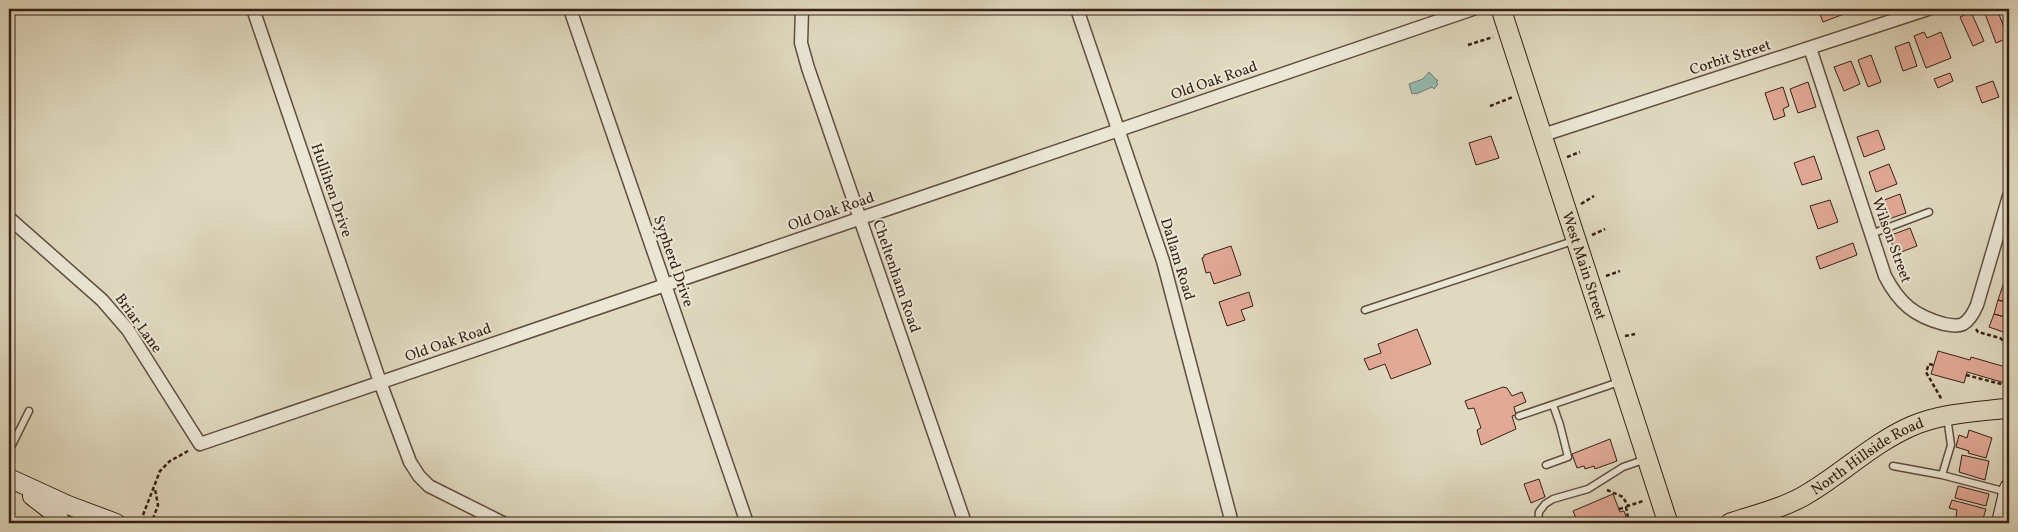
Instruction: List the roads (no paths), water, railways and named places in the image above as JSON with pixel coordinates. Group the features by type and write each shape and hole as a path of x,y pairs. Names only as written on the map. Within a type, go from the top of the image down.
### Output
{"main road":[{"name":"West Main Street","path":"1510,10 1543,135 1583,237 1622,381 1668,523"},
{"name":"North Hillside Road","path":"1730,523 1799,499 1888,438 1944,408 2009,408"}],"street":[{"name":"Hullihen Drive","path":"253,9 380,382 410,462 419,476 430,486 503,523"},
{"name":"Sypherd Drive","path":"570,9 747,523"},
{"name":"Cheltenham Road","path":"802,9 802,43 808,68 965,523"},
{"name":"Dallam Road","path":"1077,9 1163,261 1232,523"},
{"name":"Old Oak Road","path":"200,444 1472,9"},
{"name":"Corbit Street","path":"1543,135 1928,9"},
{"name":"Wilson Street","path":"1810,48 1885,276 1894,293 1906,306 1920,316 1952,326 1962,325 1967,320 1977,305 2009,196"},
{"name":"Briar Lane","path":"9,218 102,300 115,314 128,330 200,444"},
{"path":"9,480 54,513 62,523"},
{"path":"9,480 116,523"},
{"path":"2001,523 2009,490"}],"lane":[{"path":"1871,234 1929,212"},
{"path":"1365,310 1583,237"},
{"path":"1519,416 1622,381"},
{"path":"1546,465 1568,457 1553,405"},
{"path":"1942,475 1951,445 1944,408"},
{"path":"9,451 29,411"},
{"path":"1538,523 1539,512 1546,504 1588,489 1623,467 1648,458"},
{"path":"1893,466 2009,490"}],"water":[{"path":"1429,72 1438,81 1436,82 1438,84 1434,89 1432,87 1412,94 1409,84 1423,79"}]}
